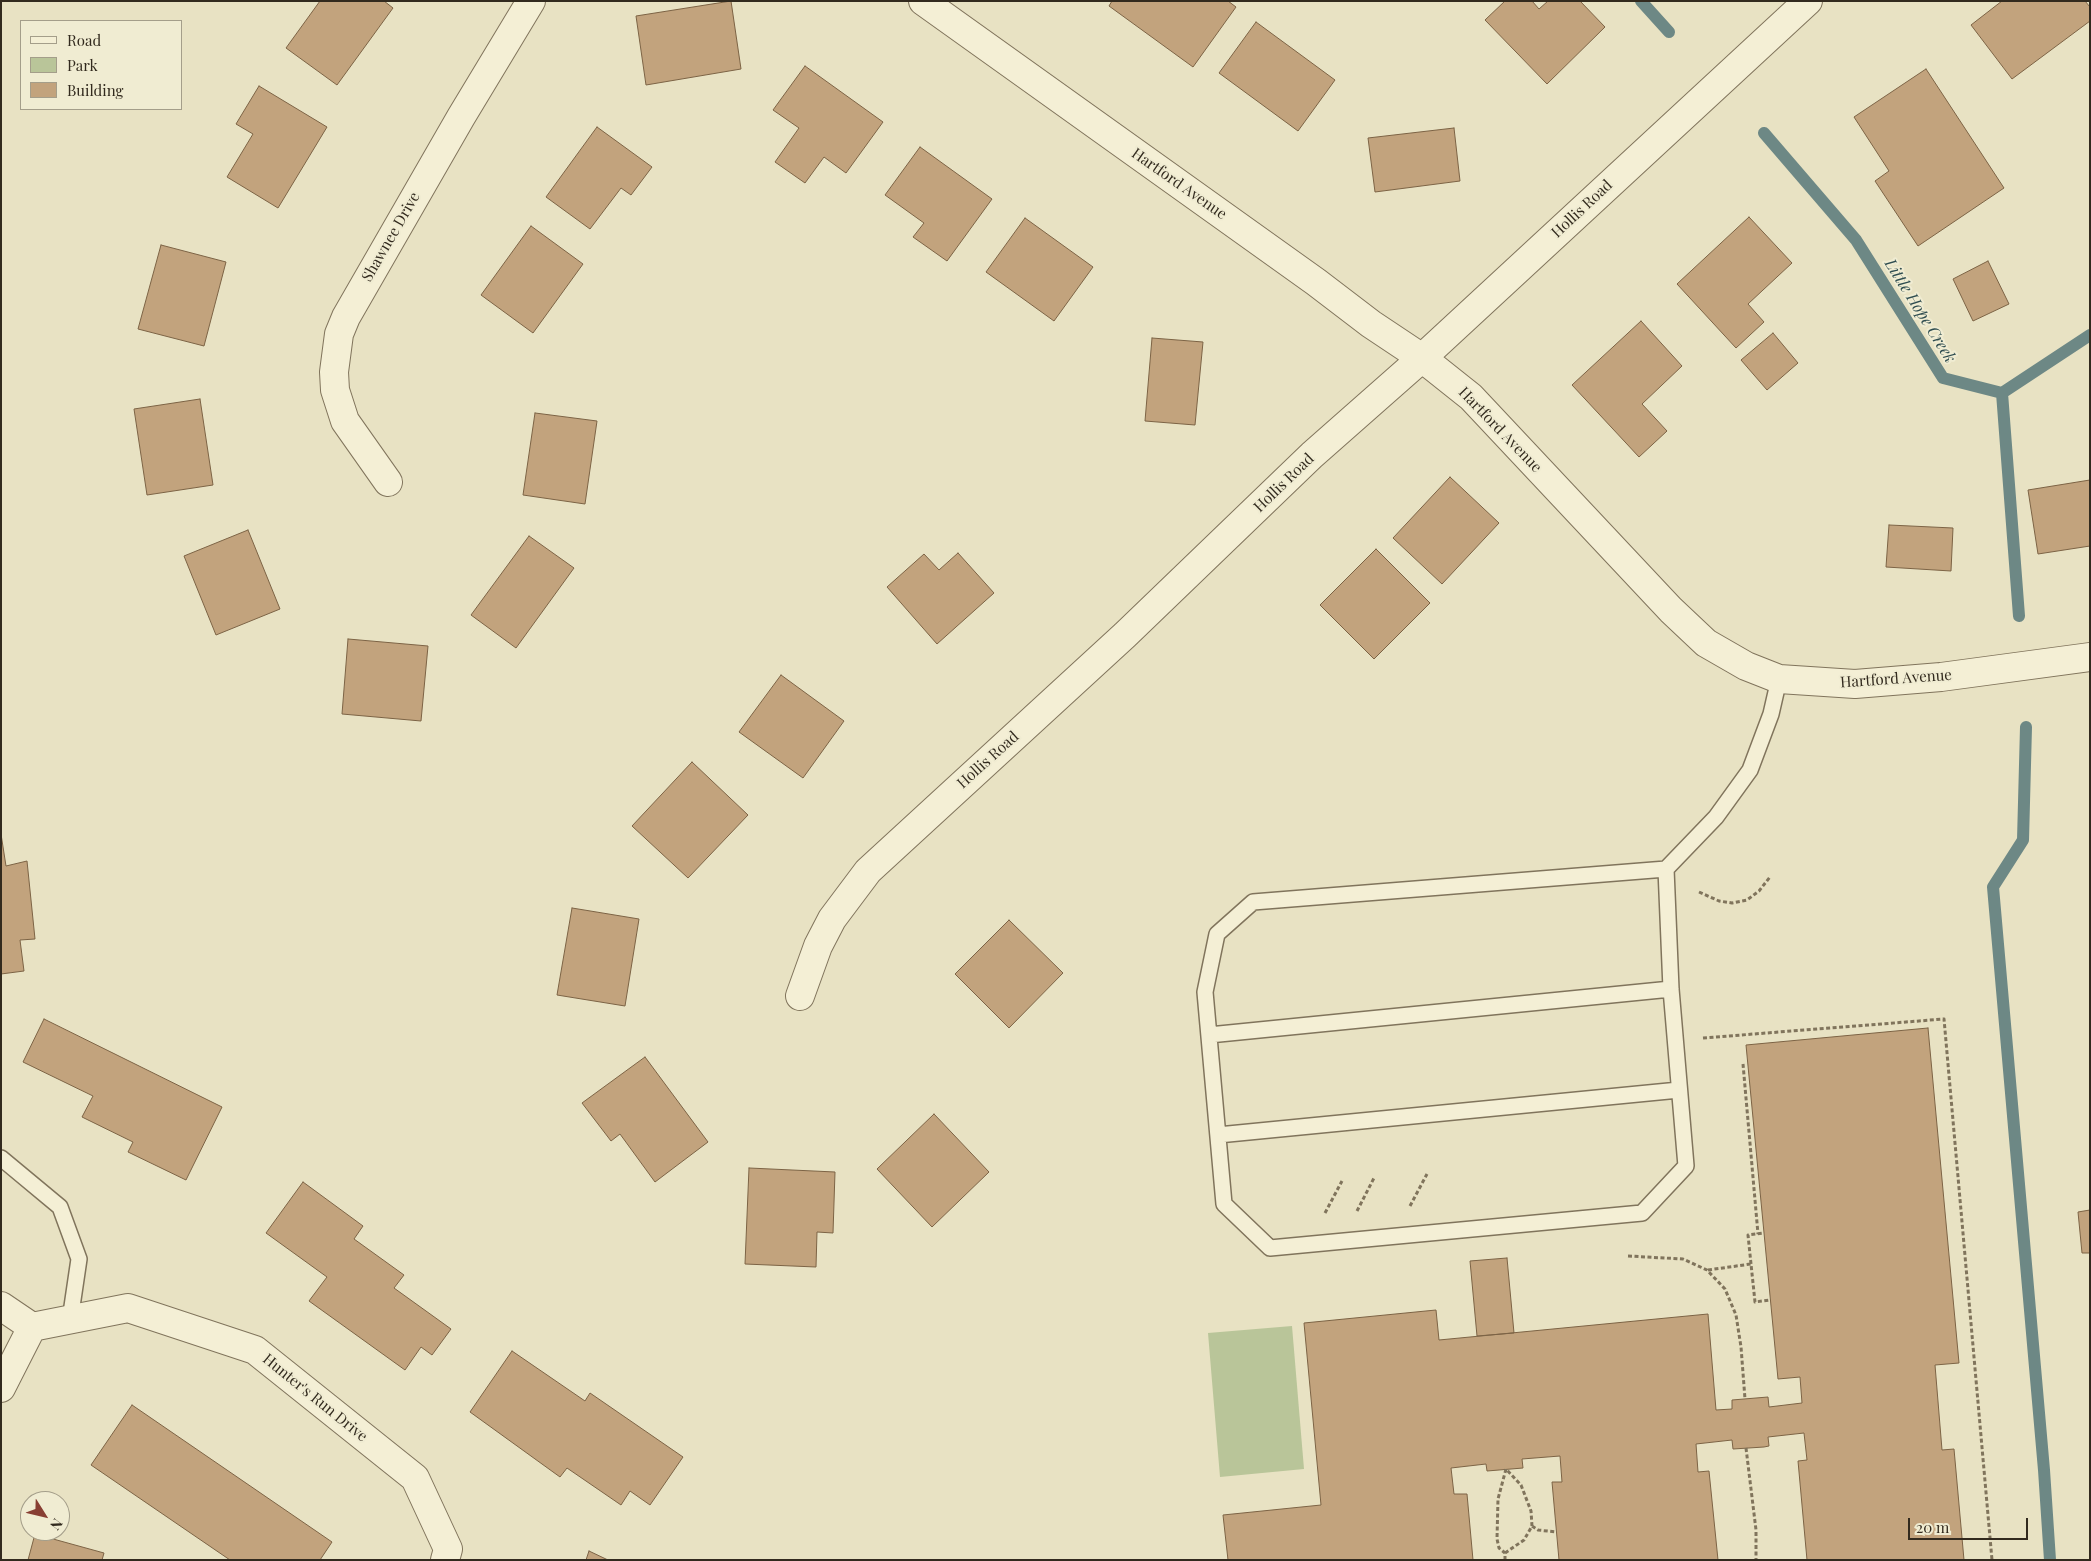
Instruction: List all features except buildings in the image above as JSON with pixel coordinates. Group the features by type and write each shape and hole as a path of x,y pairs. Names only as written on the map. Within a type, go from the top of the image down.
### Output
{"street":[{"name":"Shawnee Drive","path":"388,482 345,420 335,390 334,372 339,334 346,316 374,267 531,1"},
{"name":"Hartford Avenue","path":"922,1 1316,282 1371,324 1422,358 1471,397 1671,610 1706,643 1746,666 1779,679 1855,684 1941,677 2090,657"},
{"name":"Hollis Road","path":"800,996 818,946 832,919 868,871 1125,635 1312,455 1422,358 1808,1"},
{"path":"1,1306 32,1327 1,1388"},
{"name":"Hunter's Run Drive","path":"32,1327 128,1308 255,1350 415,1478 448,1549 445,1560"}],"lane":[{"path":"1666,869 1671,989 1686,1166 1642,1213 1270,1248 1224,1204 1205,992 1217,934 1253,902 1666,869 1716,817 1750,770 1771,714 1779,679"},
{"path":"1209,1035 1671,989"},
{"path":"1218,1135 1679,1090"},
{"path":"1,1158 60,1207 80,1259 70,1320"}],"path":[{"path":"1699,892 1719,901 1732,903 1747,900 1759,891 1770,877"},
{"path":"1703,1038 1944,1019 1992,1560"},
{"path":"1743,1064 1758,1234"},
{"path":"1764,1233 1748,1234 1755,1302 1770,1300"},
{"path":"1628,1256 1683,1259 1707,1270 1725,1289 1736,1316 1741,1347 1745,1399"},
{"path":"1707,1270 1751,1264"},
{"path":"1746,1448 1756,1530 1756,1560"},
{"path":"1506,1469 1521,1485 1531,1511 1532,1526 1524,1540 1505,1553 1499,1548 1497,1539 1498,1499 1506,1469"},
{"path":"1532,1526 1538,1530 1556,1532"},
{"path":"1505,1553 1505,1560"}],"green space":[{"path":"1292,1326 1304,1469 1220,1477 1208,1333"}],"waterway":[{"name":"Little Hope Creek","path":"1641,1 1669,32"},
{"name":"Little Hope Creek","path":"1764,133 1856,240 1943,378 2002,393 2090,335"},
{"path":"2002,393 2019,616"},
{"path":"2026,727 2023,840 1993,887 2044,1470 2050,1560"}]}
